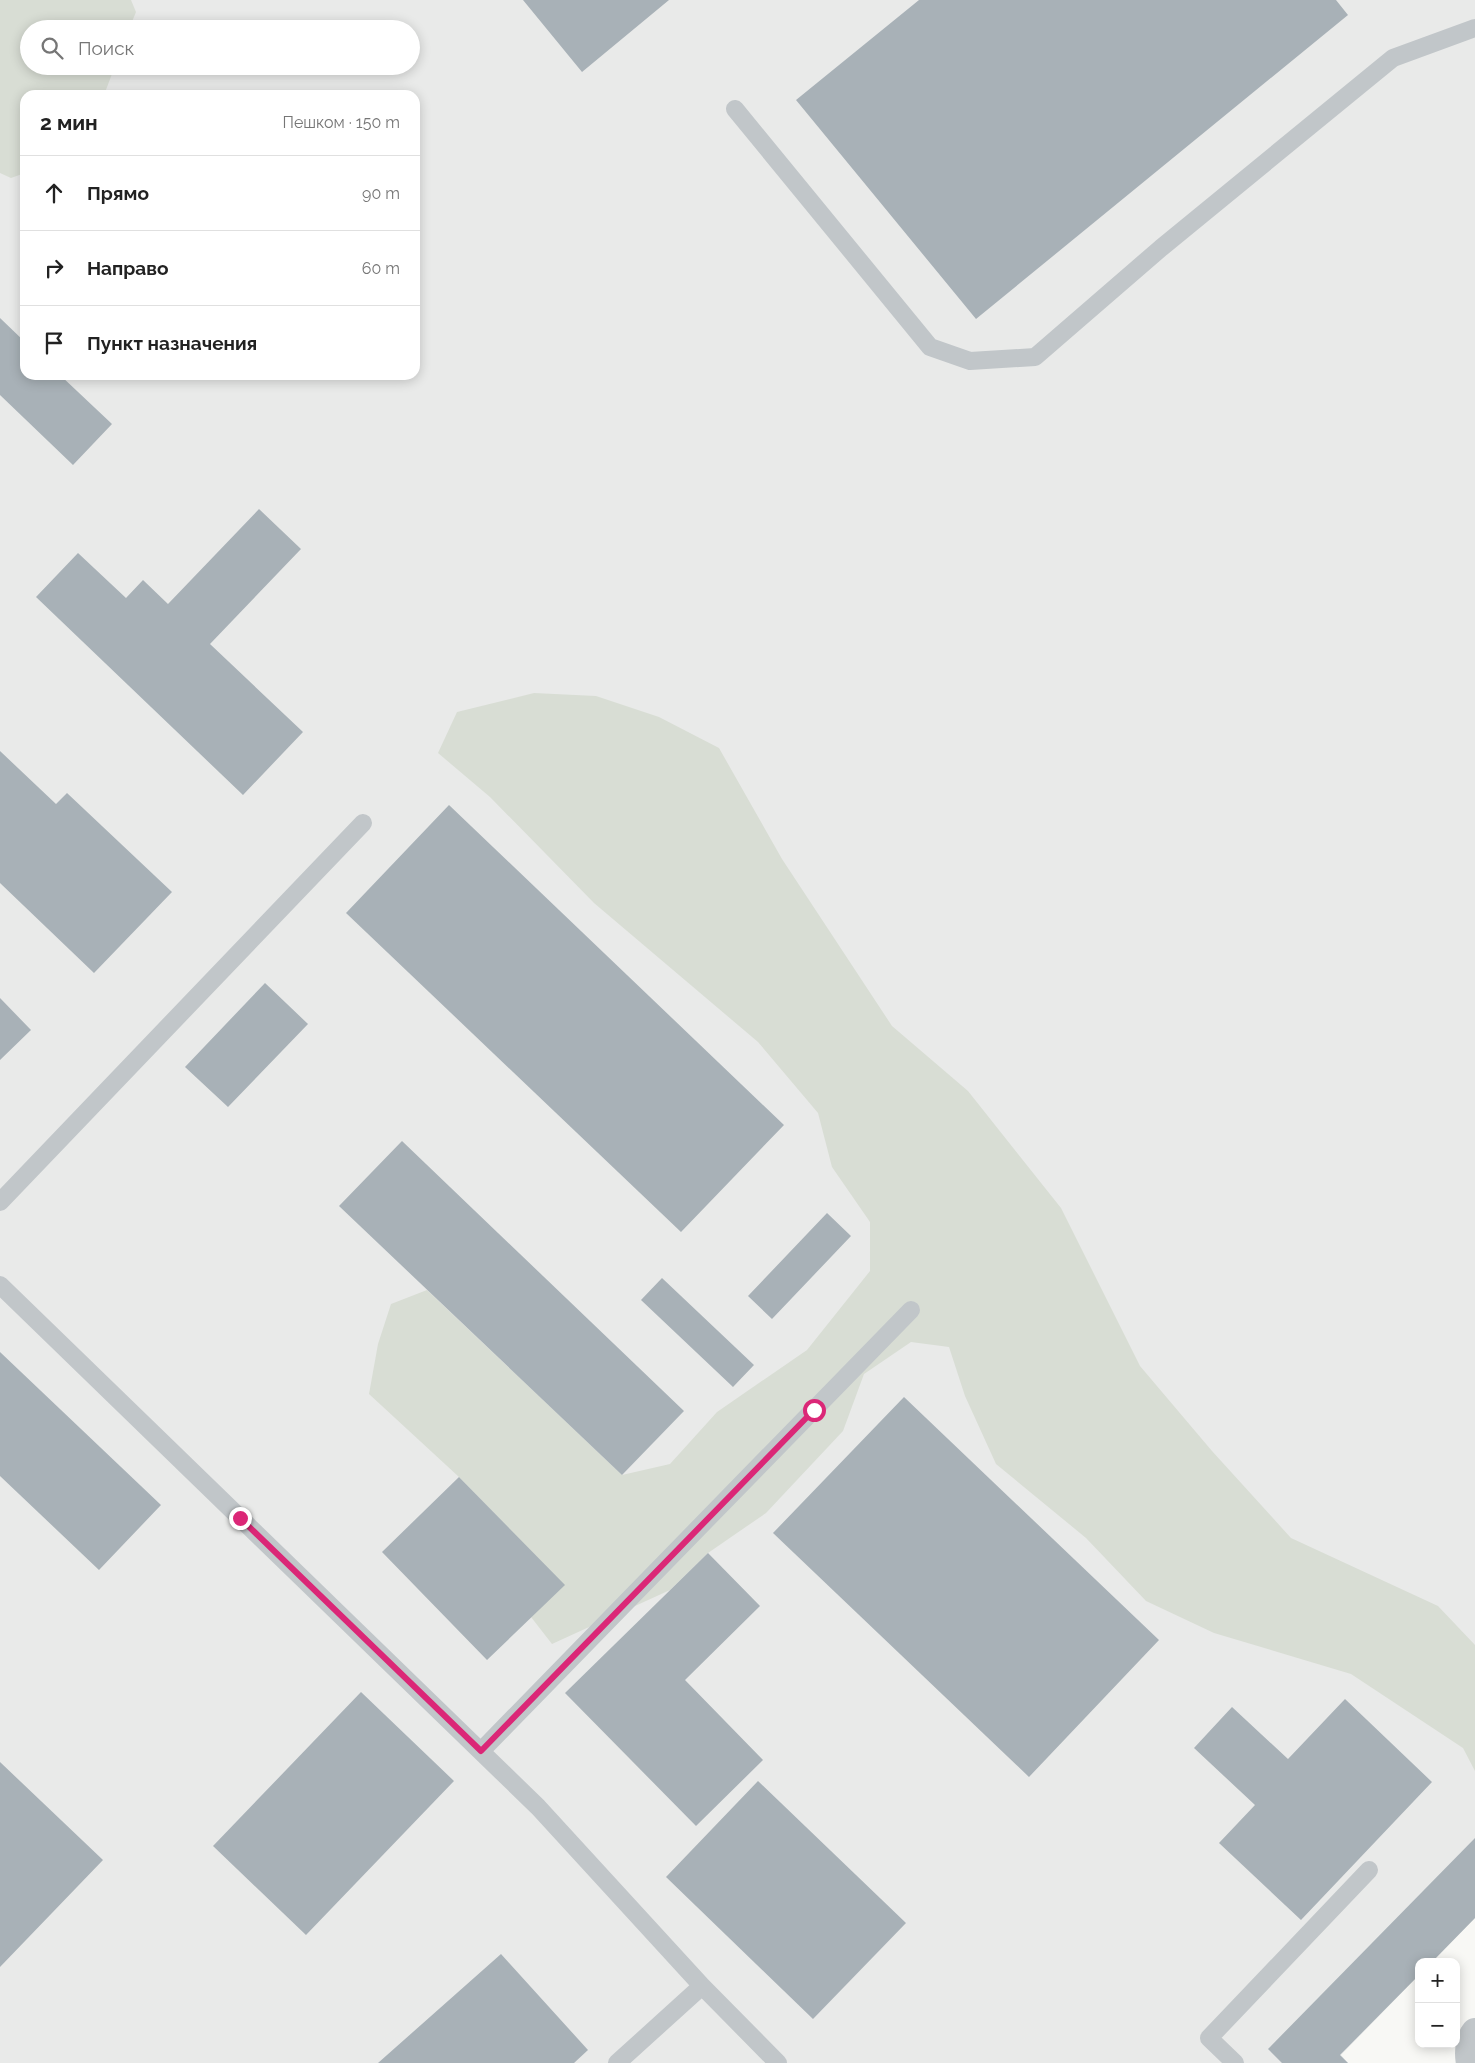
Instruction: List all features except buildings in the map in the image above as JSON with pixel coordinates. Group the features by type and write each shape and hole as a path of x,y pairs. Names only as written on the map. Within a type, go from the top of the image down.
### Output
{"street":[{"path":"1470,2063 1468,2057 1472,2035 1475,2032"}],"lane":[{"path":"735,109 930,347 970,360 1035,357 1162,248 1393,58 1475,28"},
{"path":"0,1202 363,823"},
{"path":"0,1285 538,1806 702,1986 778,2063"},
{"path":"481,1751 911,1310"},
{"path":"1235,2063 1209,2038 1369,1870"},
{"path":"617,2063 702,1986"}],"shaded area":[{"path":"0,0 1475,0 1475,1918 1436,1958 1415,1958 1415,1979 1341,2055 1348,2063 0,2063"},
{"path":"0,0 131,0 136,12 133,20 20,20 20,75 112,75 106,90 20,90 20,175 11,178 0,173"},
{"path":"534,693 596,696 659,717 719,748 782,859 892,1026 968,1091 1061,1208 1140,1366 1212,1451 1291,1538 1438,1606 1475,1645 1475,1771 1463,1748 1351,1674 1214,1633 1146,1601 1086,1538 996,1464 965,1396 949,1347 911,1342 864,1374 843,1431 766,1513 708,1553 670,1590 552,1644 531,1617 564,1585 459,1477 369,1394 378,1344 391,1304 427,1290 622,1475 670,1464 717,1412 807,1350 870,1271 870,1222 832,1167 818,1113 758,1042 594,903 490,797 438,753 457,712"}],"route":[{"path":"240,1518 481,1751 814,1410"}]}
